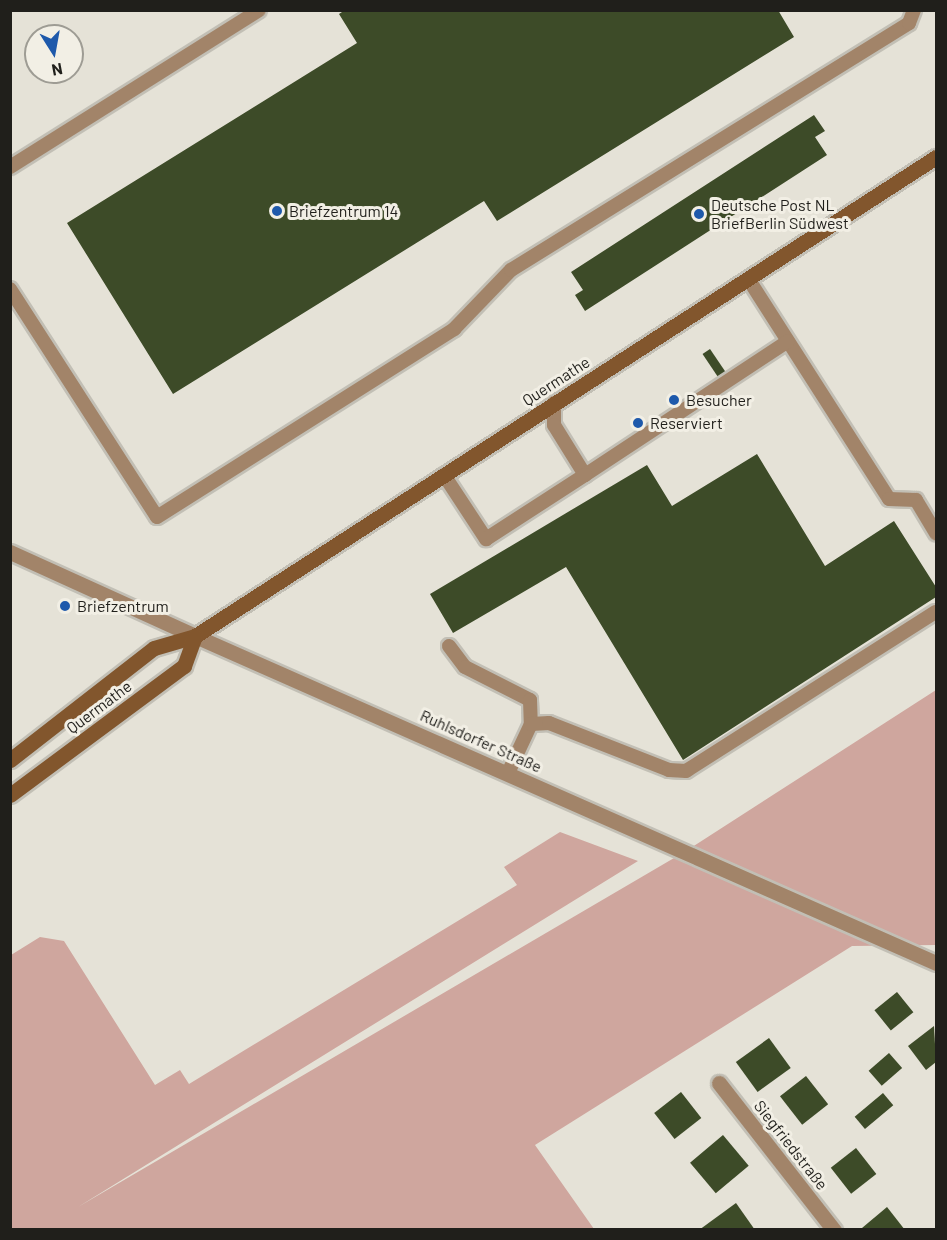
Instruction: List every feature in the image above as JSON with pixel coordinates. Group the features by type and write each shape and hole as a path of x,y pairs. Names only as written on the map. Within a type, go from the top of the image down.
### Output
{"main road":[{"name":"Quermathe","path":"10,760 154,648 195,636 936,157"},
{"name":"Quermathe","path":"10,795 184,666 195,636"}],"street":[{"name":"Ruhlsdorfer Straße","path":"10,552 936,963"},
{"name":"Siegfriedstraße","path":"719,1083 834,1230"}],"lane":[{"path":"10,167 259,10"},
{"path":"10,289 157,517 454,329 511,270 909,23 914,10"},
{"path":"748,280 889,499 916,500 936,533"},
{"path":"444,475 486,539 788,340"},
{"path":"554,403 554,425 585,475"},
{"path":"531,724 579,732 669,770 686,771 936,612"},
{"path":"448,646 465,667 530,700 531,724 508,773"}],"shaded area":[{"path":"936,690 936,945 852,946 535,1145 594,1229 11,1230 11,955 40,937 64,941 155,1085 180,1070 189,1084 517,885 504,867 560,832 638,861 78,1207 686,851"}],"building":[{"name":"Briefzentrum 14","path":"345,10 778,10 794,37 497,221 484,201 173,394 67,223 357,43 339,14"},
{"name":"Deutsche Post NL BriefBerlin Südwest","path":"814,115 825,131 815,137 827,155 585,311 575,295 583,290 571,272"},
{"path":"710,349 727,374 719,379 703,354"},
{"path":"757,454 825,566 894,521 936,587 936,597 683,760 566,567 453,633 430,594 647,465 672,506"},
{"path":"897,992 913,1012 891,1030 874,1010"},
{"path":"934,1026 936,1062 926,1070 908,1046"},
{"path":"769,1038 791,1068 758,1092 736,1062"},
{"path":"889,1053 902,1068 882,1086 869,1071"},
{"path":"806,1076 828,1104 802,1125 780,1096"},
{"path":"681,1092 701,1118 675,1139 654,1113"},
{"path":"883,1093 893,1105 865,1129 855,1117"},
{"path":"723,1135 749,1166 716,1193 690,1163"},
{"path":"856,1148 876,1174 851,1194 831,1168"},
{"path":"736,1203 755,1230 699,1230"},
{"path":"887,1207 905,1230 863,1230 862,1228"}],"place":[{"name":"Briefzentrum 14","path":"277,211"},
{"name":"Deutsche Post NL BriefBerlin Südwest","path":"699,214"},
{"name":"Besucher","path":"674,400"},
{"name":"Reserviert","path":"638,423"},
{"name":"Briefzentrum","path":"65,606"}]}
